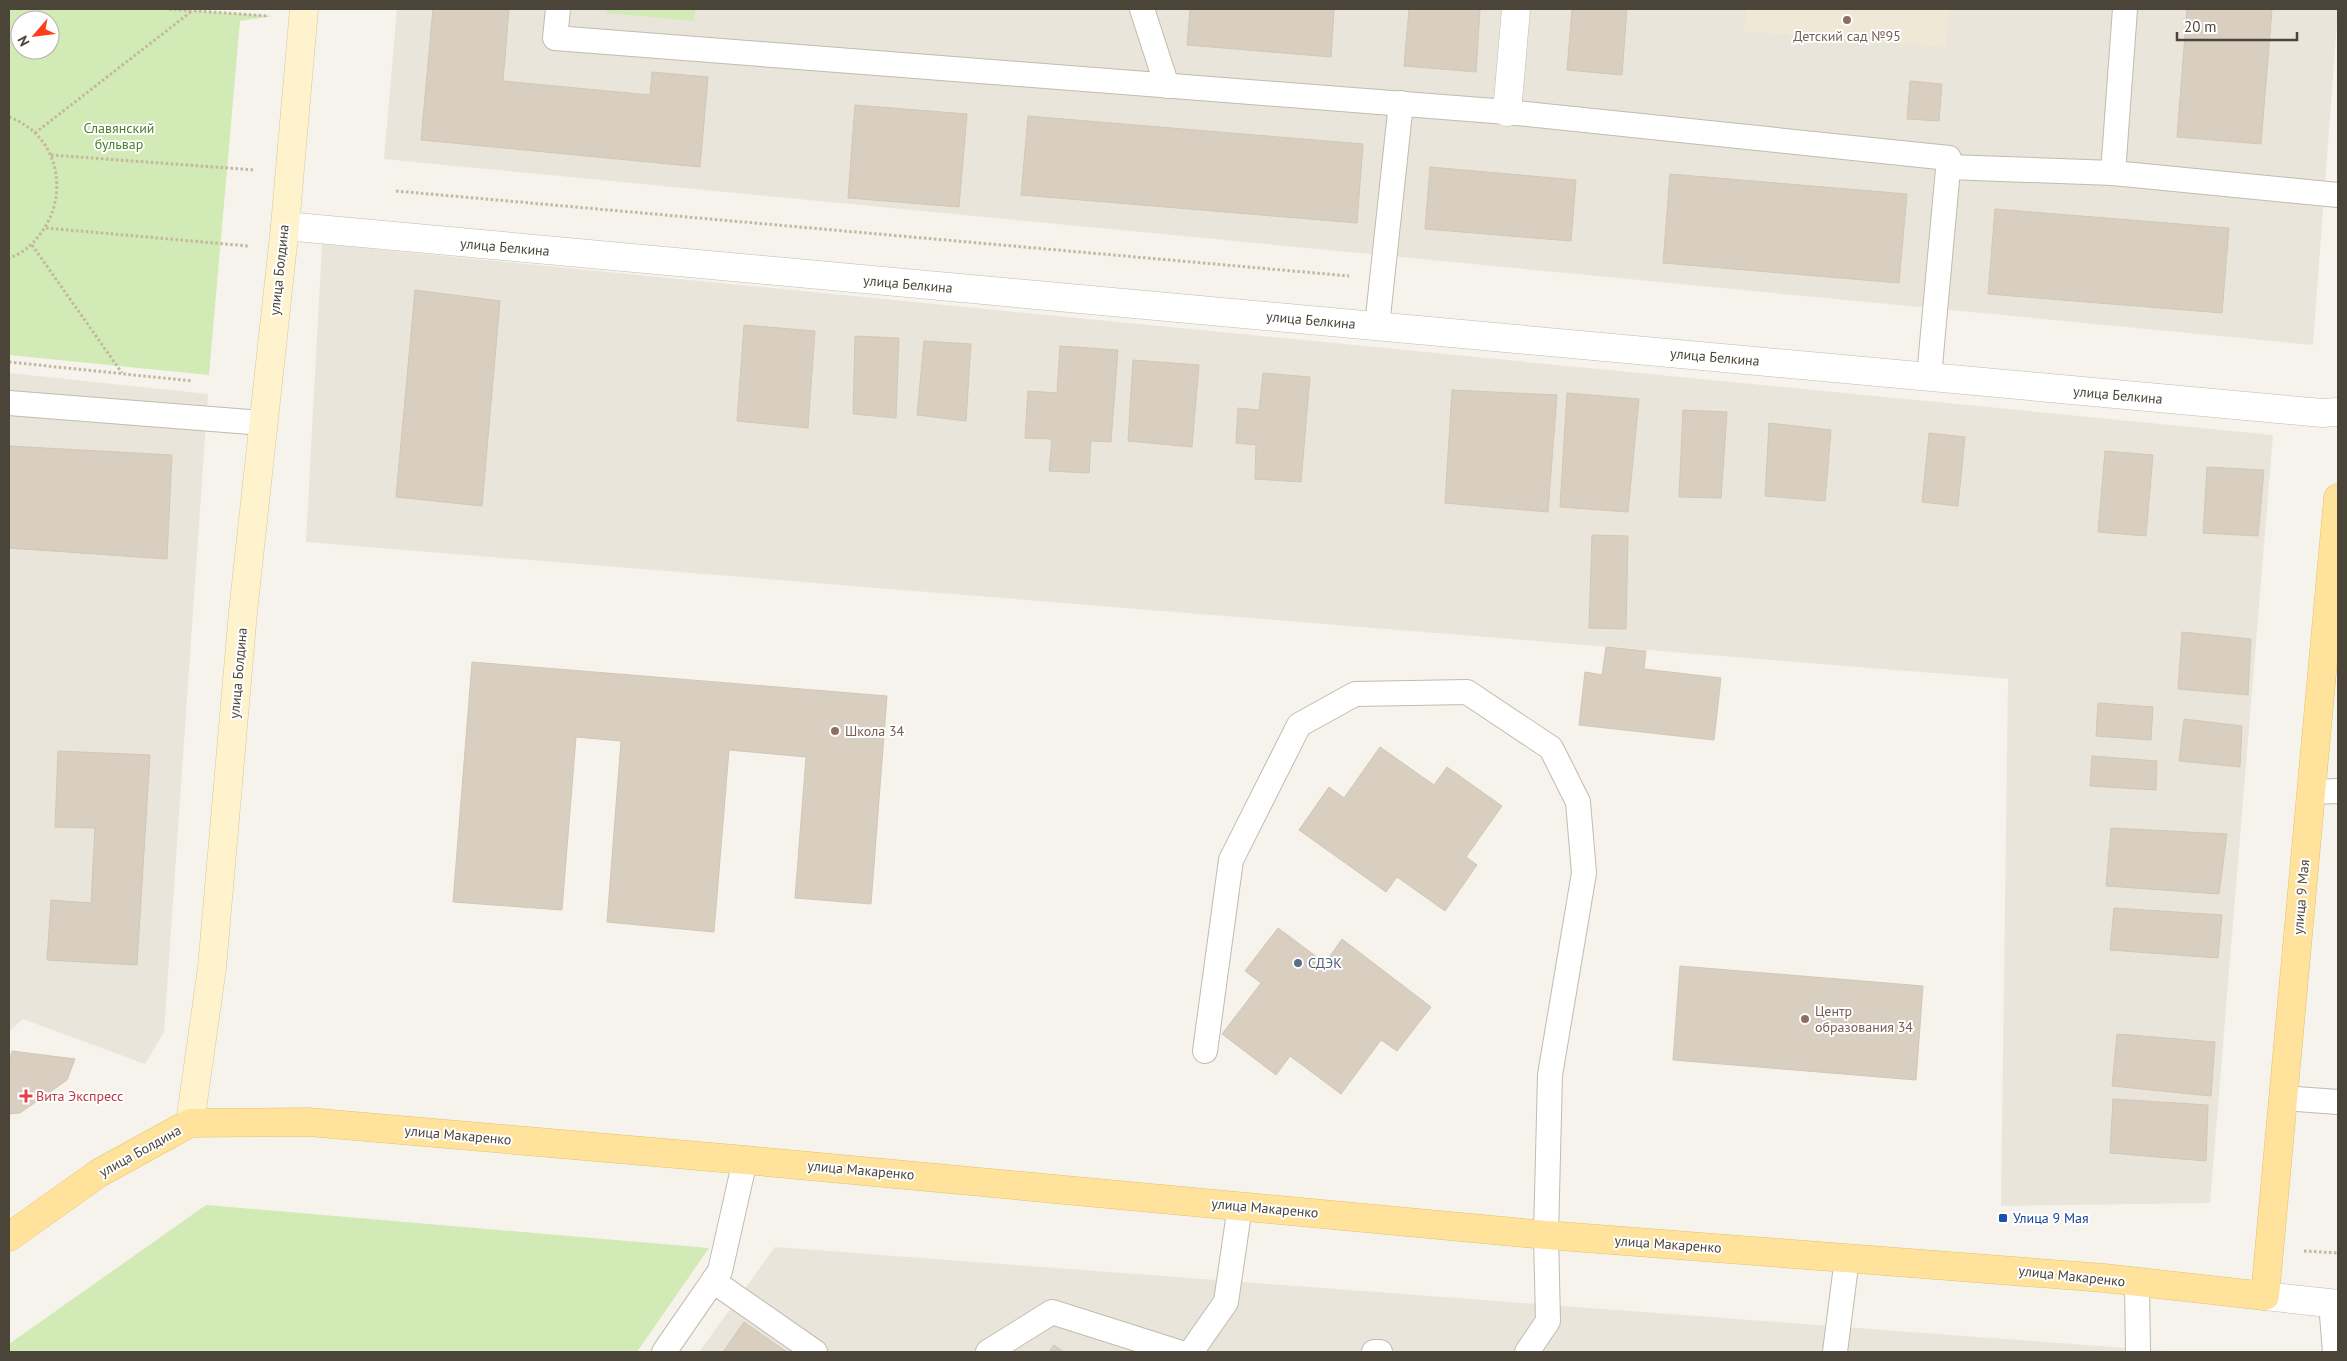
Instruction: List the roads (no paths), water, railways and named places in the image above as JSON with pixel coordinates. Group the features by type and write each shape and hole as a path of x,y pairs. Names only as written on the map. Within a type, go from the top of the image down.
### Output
{"main road":[{"name":"улица Болдина","path":"9,1237 98,1173 190,1123 212,968 262,423 284,226 304,9"},
{"name":"улица 9 Мая","path":"2265,1296 2338,498"},
{"name":"улица Макаренко","path":"190,1123 308,1122 745,1160 1546,1235 2104,1278 2265,1296"}],"street":[{"path":"1508,112 1516,9"},
{"name":"улица Белкина","path":"284,226 2322,413 2338,412"},
{"name":"улица Макаренко","path":"2265,1296 2335,1303"}],"lane":[{"path":"558,9 555,38 1508,112 1949,158 1929,377"},
{"path":"1142,9 1167,86"},
{"path":"2113,173 2125,9"},
{"path":"1377,326 1401,104"},
{"path":"1948,168 2113,173 2338,195"},
{"path":"9,403 262,423"},
{"path":"1205,1051 1231,860 1299,725 1355,694 1467,692 1551,748 1578,802 1584,873 1550,1075 1546,1235 1548,1321 1527,1352"},
{"path":"2311,792 2338,791"},
{"path":"2283,1098 2338,1102"},
{"path":"664,1352 720,1271 745,1160"},
{"path":"1191,1352 1226,1302 1240,1206"},
{"path":"1835,1352 1847,1258"},
{"path":"713,1281 815,1352"},
{"path":"2137,1283 2138,1352"},
{"path":"2335,1303 2335,1352"},
{"path":"988,1352 1052,1312 1178,1352"},
{"path":"1374,1352 1380,1352"}],"place":[{"name":"Детский сад №95","path":"1847,20"},
{"name":"Школа 34","path":"835,731"},
{"name":"СДЭК","path":"1298,963"},
{"name":"Центр образования 34","path":"1805,1019"},
{"name":"Вита Экспресс","path":"26,1096"},
{"name":"Улица 9 Мая","path":"2003,1218"}],"park label":[{"name":"Славянский бульвар","path":"119,136"}]}
